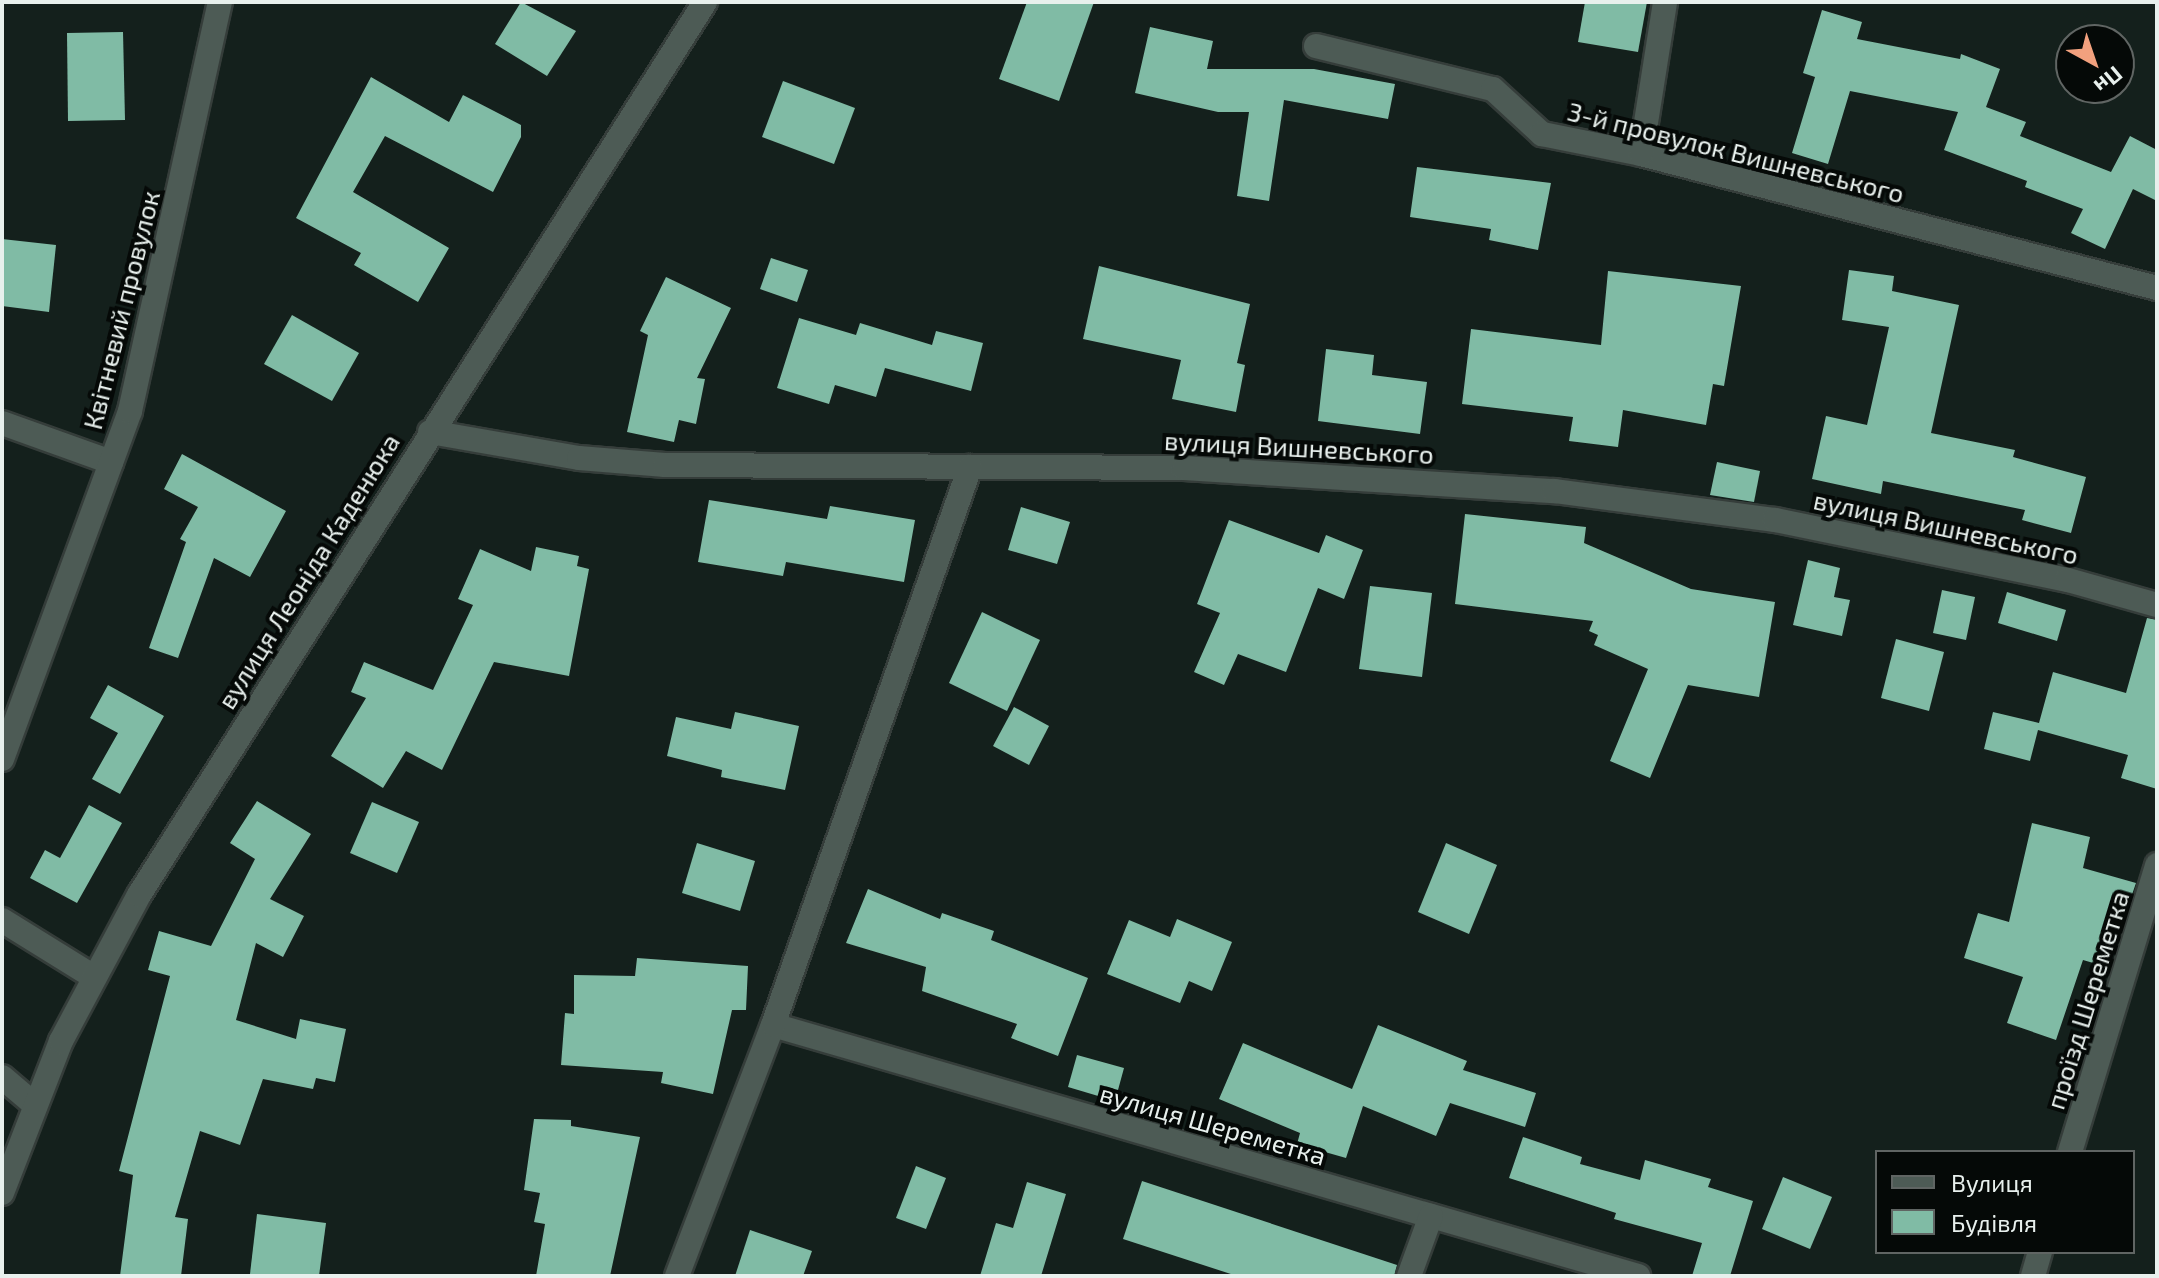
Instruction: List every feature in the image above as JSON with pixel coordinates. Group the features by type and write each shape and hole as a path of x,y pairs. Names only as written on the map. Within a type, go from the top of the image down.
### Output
{"street":[{"name":"Квітневий провулок","path":"2,759 111,462 145,351 220,2"},
{"name":"вулиця Леоніда Каденюка","path":"4,1180 94,977 197,798 705,2"},
{"path":"1641,154 1665,2"},
{"name":"3-й провулок Вишневського","path":"1316,46 1493,89 1542,134 1641,154 2157,288"},
{"path":"2,423 111,462"},
{"name":"вулиця Вишневського","path":"430,432 579,458 665,465 1312,473 1612,497 1789,522 2068,580 2157,605"},
{"path":"677,1276 773,1025 970,467"},
{"name":"проїзд Шереметка","path":"2071,1150 2157,865"},
{"path":"2,920 94,977"},
{"name":"вулиця Шереметка","path":"773,1025 1638,1276"},
{"path":"2,1077 35,1105"},
{"path":"1409,1276 1431,1216"},
{"path":"2033,1276 2039,1254"}],"building":[{"path":"521,2 576,31 547,76 495,44"},
{"path":"1027,2 1094,2 1059,101 999,79"},
{"path":"1585,2 1647,2 1638,52 1578,42"},
{"path":"1822,10 1862,22 1857,39 1960,59 1961,54 2000,69 1986,107 2026,122 2020,136 2111,172 2130,136 2157,150 2157,201 2133,189 2105,249 2071,233 2083,209 2025,187 2027,181 1944,150 1958,112 1850,91 1828,164 1792,153 1815,77 1803,73"},
{"path":"1150,27 1213,41 1207,69 1314,69 1395,84 1388,119 1284,100 1269,201 1237,196 1249,112 1218,112 1135,93"},
{"path":"123,32 125,120 68,121 67,33"},
{"path":"371,77 449,122 463,95 521,125 521,137 493,192 385,136 353,192 449,248 418,302 354,265 361,253 296,218"},
{"path":"783,81 855,108 834,164 762,137"},
{"path":"1417,167 1551,183 1538,250 1489,240 1491,229 1410,217"},
{"path":"2,239 56,245 49,312 2,306"},
{"path":"771,258 808,270 797,302 760,289"},
{"path":"1099,266 1250,304 1237,363 1245,365 1236,412 1172,399 1181,360 1083,339"},
{"path":"1849,270 1894,276 1892,291 1959,305 1931,433 2015,450 2013,457 2086,477 2071,533 2022,520 2025,510 1883,481 1881,494 1812,479 1826,416 1867,425 1889,327 1842,320"},
{"path":"1608,271 1741,286 1724,386 1713,384 1706,425 1623,410 1618,447 1569,441 1573,417 1462,404 1471,329 1601,345"},
{"path":"666,277 731,308 697,378 705,379 696,424 679,420 674,442 627,432 648,335 640,331"},
{"path":"292,315 359,353 332,401 264,364"},
{"path":"799,318 856,335 860,323 932,345 936,331 983,343 971,391 885,368 876,397 835,385 829,404 777,388"},
{"path":"1326,349 1374,355 1372,375 1427,382 1420,434 1318,421"},
{"path":"182,454 286,511 250,577 214,558 178,658 149,648 186,542 180,539 198,507 164,489"},
{"path":"1717,462 1760,471 1754,502 1710,495"},
{"path":"709,500 827,519 830,506 915,520 904,582 786,562 783,576 698,562"},
{"path":"1021,507 1070,522 1057,564 1008,550"},
{"path":"1465,514 1586,527 1584,543 1691,589 1775,602 1759,697 1688,685 1650,778 1610,761 1648,669 1594,645 1598,635 1589,631 1593,621 1455,604"},
{"path":"1229,520 1319,553 1326,535 1363,550 1344,599 1318,588 1286,672 1238,654 1224,685 1194,672 1220,613 1197,604"},
{"path":"536,547 579,556 577,566 589,569 569,676 494,662 442,770 406,751 383,788 331,756 366,698 351,692 364,662 433,690 473,605 458,599 480,549 531,571"},
{"path":"1808,560 1840,568 1834,597 1850,600 1842,636 1793,625"},
{"path":"1370,586 1432,593 1422,677 1359,669"},
{"path":"1942,590 1975,597 1966,640 1933,633"},
{"path":"2007,592 2066,610 2057,641 1998,623"},
{"path":"982,612 1040,640 1007,711 949,683"},
{"path":"2147,618 2157,620 2157,789 2121,778 2128,755 2038,730 2030,761 1984,749 1993,712 2039,723 2053,672 2126,693"},
{"path":"1896,639 1944,652 1929,711 1881,698"},
{"path":"108,685 164,716 120,794 92,779 118,733 90,718"},
{"path":"1014,707 1049,726 1029,765 993,746"},
{"path":"735,712 799,726 785,790 721,777 722,770 667,756 676,717 731,729"},
{"path":"257,801 311,834 270,899 304,916 283,957 256,943 236,1020 296,1039 300,1019 346,1029 335,1082 316,1078 313,1089 263,1079 240,1145 200,1131 175,1217 188,1219 181,1276 120,1276 133,1175 119,1171 170,976 148,970 159,931 211,946 255,859 230,843"},
{"path":"372,802 419,822 397,873 350,853"},
{"path":"89,805 122,823 77,903 30,878 45,850 60,858"},
{"path":"2032,823 2090,837 2083,868 2136,883 2107,967 2083,960 2056,1040 2007,1023 2023,977 1964,958 1978,913 2009,922"},
{"path":"697,843 755,861 740,911 682,893"},
{"path":"1446,843 1497,865 1469,934 1418,912"},
{"path":"868,889 940,919 942,913 994,931 991,940 1088,978 1058,1056 1011,1038 1017,1024 922,991 926,967 846,943"},
{"path":"1177,919 1232,942 1212,991 1189,981 1180,1003 1107,974 1129,920 1170,937"},
{"path":"637,958 748,966 746,1010 732,1010 713,1094 661,1083 663,1072 561,1065 565,1013 574,1014 574,975 635,976"},
{"path":"1378,1025 1467,1061 1463,1070 1536,1093 1525,1127 1450,1103 1436,1136 1363,1106 1346,1158 1297,1144 1300,1133 1219,1099 1243,1043 1352,1089"},
{"path":"1077,1055 1124,1068 1115,1101 1068,1087"},
{"path":"534,1119 571,1120 571,1126 640,1137 610,1276 536,1276 545,1224 534,1222 540,1193 524,1190"},
{"path":"1523,1137 1582,1157 1580,1164 1640,1180 1645,1160 1711,1179 1708,1187 1753,1201 1730,1276 1692,1276 1702,1243 1614,1219 1616,1213 1509,1178"},
{"path":"916,1166 946,1178 926,1229 896,1218"},
{"path":"1783,1177 1832,1197 1810,1249 1762,1229"},
{"path":"1142,1181 1397,1265 1394,1276 1237,1276 1123,1239"},
{"path":"1027,1182 1066,1194 1041,1276 980,1276 996,1223 1013,1228"},
{"path":"257,1214 326,1223 319,1276 250,1274"},
{"path":"750,1230 812,1251 803,1276 735,1276"}]}
